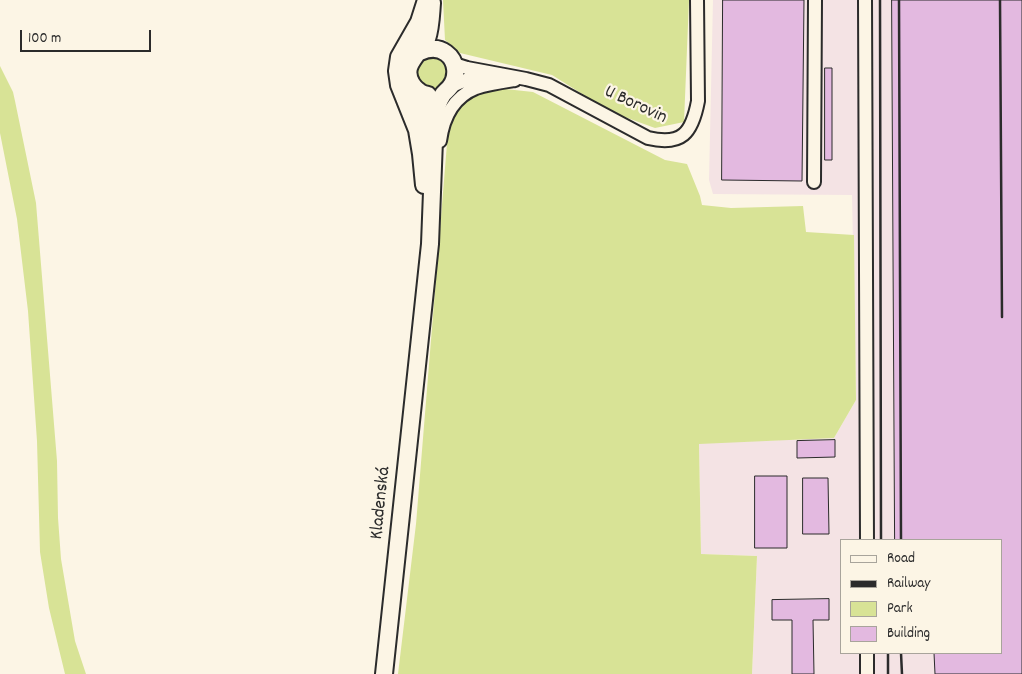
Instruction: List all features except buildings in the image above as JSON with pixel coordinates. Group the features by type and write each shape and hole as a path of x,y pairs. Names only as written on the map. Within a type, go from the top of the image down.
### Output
{"main road":[{"path":"424,185 416,130 398,85 397,71 399,57 419,22 426,0"},
{"path":"419,337 426,122 419,91 410,81 408,74 411,61 420,52 429,33 434,0"},
{"path":"419,337 430,244 436,114 438,104 455,76 454,64 443,51 438,35 434,0"},
{"path":"420,52 427,49 443,51"},
{"path":"419,91 432,95 447,89"},
{"name":"Kladenská","path":"384,674 419,337"}],"street":[{"name":"U Borovin","path":"522,79 549,85 562,91 648,138 663,141 681,137 689,130 695,116 698,101 697,0"},
{"path":"814,182 815,0"},
{"path":"865,0 867,539"},
{"path":"454,64 522,79"},
{"path":"447,89 468,78 522,79"},
{"path":"433,201 441,132 446,116 455,103 465,94 476,88 522,79"},
{"path":"867,654 867,674"}],"shaded area":[{"path":"713,0 1022,0 1022,674 752,674 757,556 701,554 699,443 834,438 856,400 852,195 713,194 709,180"}],"green space":[{"path":"443,0 689,0 684,122 655,128 611,112 552,75 460,53 445,40"},
{"path":"433,55 445,62 449,75 439,90 434,91 415,80 417,62"},
{"path":"0,66 13,92 36,203 57,461 61,559 75,641 86,674 65,674 49,608 40,552 37,441 28,311 17,219 0,133"},
{"path":"496,88 533,92 665,160 687,164 702,205 731,208 803,206 806,232 854,235 856,400 834,438 699,444 701,554 757,556 752,674 398,674 416,524 449,119 459,107 475,94"}],"railway":[{"path":"880,0 881,539"},
{"path":"899,0 901,539"},
{"path":"1000,0 1002,317"},
{"path":"888,654 888,674"},
{"path":"901,654 902,674"}]}
